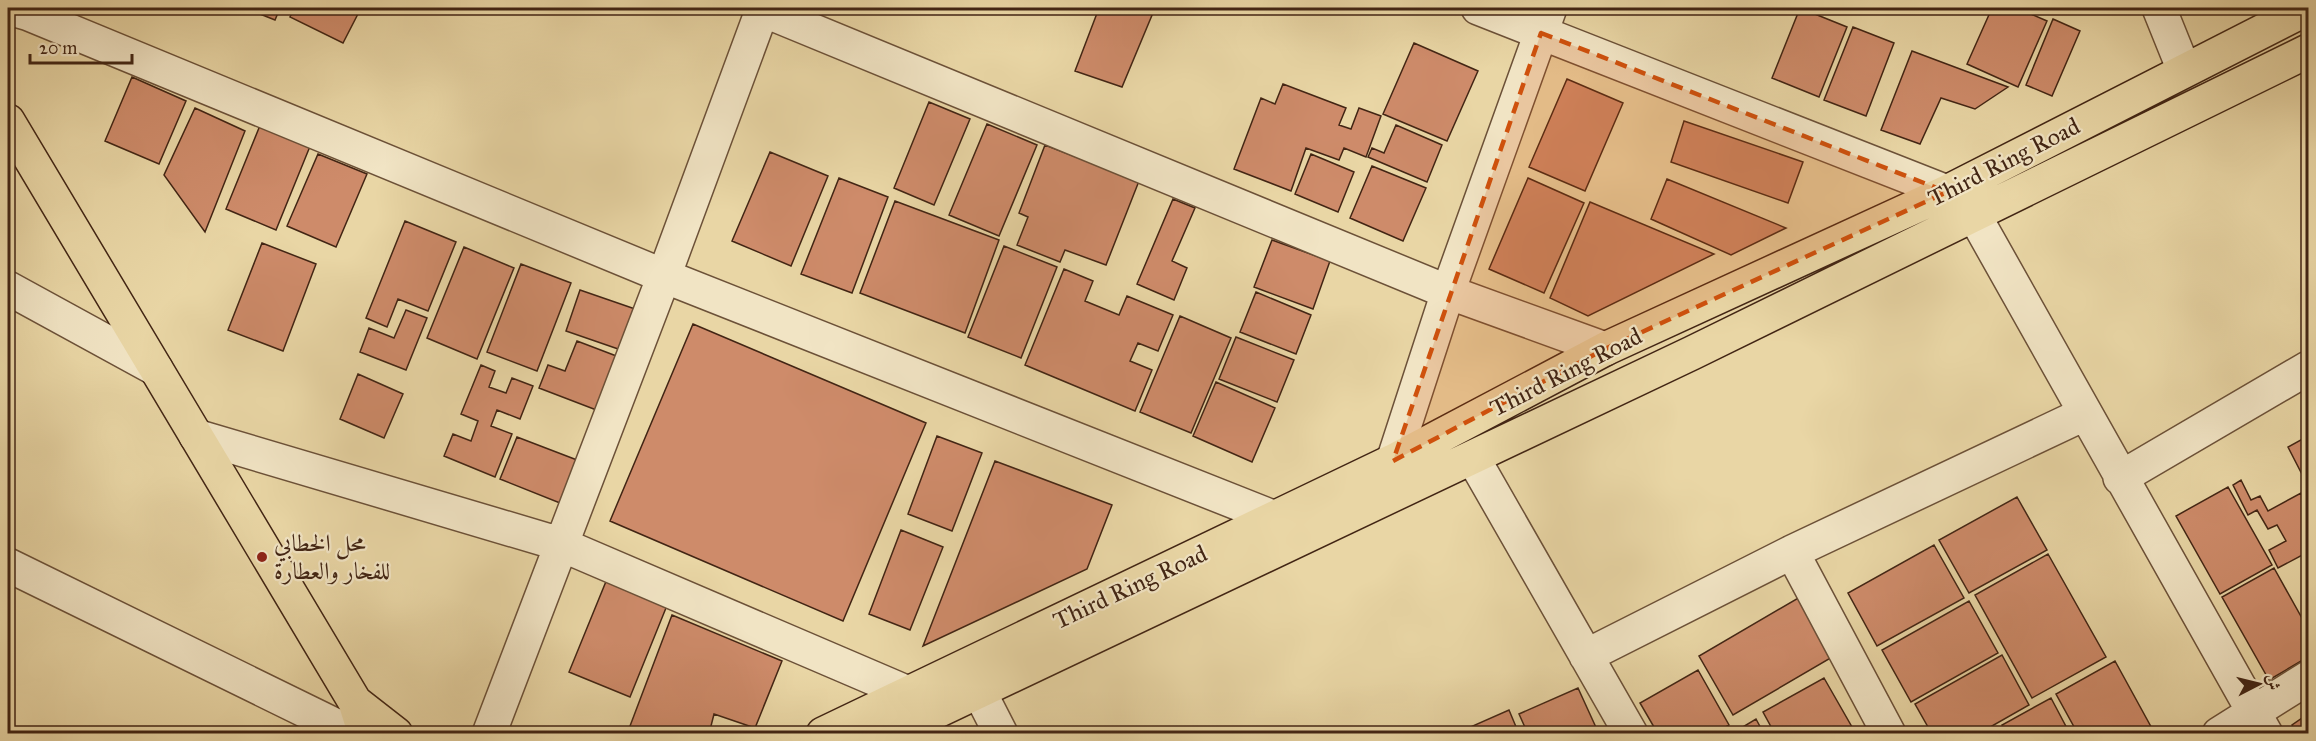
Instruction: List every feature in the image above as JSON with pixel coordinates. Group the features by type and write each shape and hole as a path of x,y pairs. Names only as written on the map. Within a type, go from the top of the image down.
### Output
{"main road":[{"name":"Third Ring Road","path":"823,734 1393,461 1605,349 1947,192 2307,8"},
{"name":"Third Ring Road","path":"889,734 1473,458 2308,51"},
{"path":"8,121 196,436 365,734"},
{"path":"354,718 396,734"}],"street":[{"path":"489,734 664,276 761,8 1448,292 1605,349"},
{"path":"1478,8 1546,20 1947,192"},
{"path":"2159,8 2184,70"},
{"path":"22,10 664,276 1275,518"},
{"path":"1393,461 1448,292 1546,20"},
{"path":"1974,215 2084,414 2261,723"},
{"path":"8,288 156,369"},
{"path":"2120,477 2308,368"},
{"path":"1586,656 1792,552 2084,414"},
{"path":"196,436 560,544 908,693"},
{"path":"1473,458 1631,734"},
{"path":"1792,552 1889,734"},
{"path":"8,565 354,718"},
{"path":"2219,734 2261,723 2308,678"},
{"path":"979,691 1001,734"}],"highlighted area":[{"path":"1541,33 1947,192 1605,349 1393,461"}],"building":[{"path":"245,8 280,8 275,20"},
{"path":"295,8 361,8 343,43 290,17"},
{"path":"1099,8 1155,8 1122,87 1075,71"},
{"path":"1800,8 1847,27 1819,97 1772,78"},
{"path":"1992,8 2017,8 2047,21 2018,87 1967,64"},
{"path":"2053,19 2080,31 2052,96 2026,85"},
{"path":"1853,27 1894,43 1866,116 1824,100"},
{"path":"1414,43 1478,71 1447,141 1383,114"},
{"path":"1912,51 2008,87 1975,109 1941,98 1920,144 1881,130"},
{"path":"132,77 186,101 159,164 105,141"},
{"path":"1567,79 1623,103 1585,191 1529,167"},
{"path":"1283,84 1346,108 1339,125 1351,129 1359,108 1381,116 1366,157 1344,148 1339,160 1306,148 1291,191 1234,169 1261,98 1275,104"},
{"path":"929,102 970,119 934,205 894,188"},
{"path":"195,108 245,131 205,232 164,175"},
{"path":"263,118 313,139 276,230 226,209"},
{"path":"1684,121 1803,162 1788,203 1671,162"},
{"path":"987,124 1037,145 999,236 949,215"},
{"path":"1396,125 1442,145 1427,182 1368,157 1372,148 1384,153"},
{"path":"1045,145 1139,181 1106,265 1065,250 1060,262 1017,245 1028,217 1019,213"},
{"path":"770,152 828,176 791,266 732,241"},
{"path":"318,154 367,174 336,247 287,226"},
{"path":"1311,154 1354,172 1338,212 1295,194"},
{"path":"1372,166 1426,188 1403,241 1350,218"},
{"path":"839,178 888,197 852,293 801,274"},
{"path":"1528,178 1584,203 1544,293 1489,269"},
{"path":"1667,179 1786,228 1731,255 1651,219"},
{"path":"1173,199 1195,208 1172,261 1187,268 1174,300 1137,284"},
{"path":"895,201 999,240 965,333 860,293"},
{"path":"1590,202 1714,254 1588,316 1550,298"},
{"path":"405,221 456,242 428,311 398,299 387,327 366,318"},
{"path":"1272,240 1330,261 1313,309 1254,287"},
{"path":"262,243 316,264 283,351 228,330"},
{"path":"1004,246 1057,267 1021,358 968,337"},
{"path":"464,247 514,268 477,359 427,338"},
{"path":"521,264 571,283 537,371 487,352"},
{"path":"1064,269 1093,281 1085,301 1119,315 1127,296 1173,315 1158,351 1138,343 1130,361 1152,370 1135,411 1025,365"},
{"path":"580,290 638,310 624,351 566,331"},
{"path":"1256,292 1311,315 1296,354 1240,332"},
{"path":"406,310 427,318 406,370 360,352 369,328 394,338"},
{"path":"1180,316 1231,338 1191,433 1140,412"},
{"path":"693,324 926,423 843,621 610,521"},
{"path":"1236,337 1294,360 1277,402 1219,379"},
{"path":"577,341 619,357 599,411 539,388 548,365 565,371"},
{"path":"481,365 495,371 489,387 506,393 512,378 533,386 520,419 497,410 491,426 512,434 495,477 444,456 453,434 471,441 478,421 461,414"},
{"path":"358,374 403,394 384,438 340,419"},
{"path":"1216,382 1275,408 1252,462 1193,436"},
{"path":"937,436 982,453 952,531 908,514"},
{"path":"2308,436 2308,486 2288,447"},
{"path":"517,437 577,460 560,503 500,479"},
{"path":"995,461 1112,505 1087,569 923,646"},
{"path":"2241,480 2251,500 2260,496 2268,511 2301,493 2308,507 2308,552 2278,568 2269,550 2286,541 2277,525 2268,529 2257,510 2248,515 2233,485"},
{"path":"2228,487 2272,565 2220,594 2176,516"},
{"path":"2017,497 2047,550 1969,593 1939,540"},
{"path":"901,530 943,547 910,630 869,614"},
{"path":"1934,545 1964,598 1877,646 1848,593"},
{"path":"2048,554 2106,657 2032,698 1975,595"},
{"path":"2274,568 2308,629 2308,657 2269,680 2222,597"},
{"path":"607,579 668,603 630,697 569,672"},
{"path":"1800,597 1834,656 1733,715 1699,656"},
{"path":"1969,601 1998,653 1911,702 1882,650"},
{"path":"672,615 782,661 755,728 714,714 709,734 627,734"},
{"path":"2002,655 2029,705 1978,734 1932,734 1915,704"},
{"path":"2115,661 2155,734 2078,734 2056,694"},
{"path":"1698,670 1729,725 1714,734 1658,734 1640,703"},
{"path":"1824,678 1852,727 1840,734 1775,734 1763,712"},
{"path":"1578,688 1599,734 1528,734 1519,714"},
{"path":"2051,698 2070,734 2007,734 2002,725"},
{"path":"1509,710 1519,734 1460,734 1459,732"},
{"path":"2308,714 2308,734 2297,734 2292,725"},
{"path":"1756,719 1764,734 1731,734"},
{"path":"1872,723 1878,734 1857,734 1857,733"},
{"path":"1998,728 2001,734 1988,734"}],"place":[{"name":"محل الخطابي للفخار والعطارة","path":"262,557"}]}
